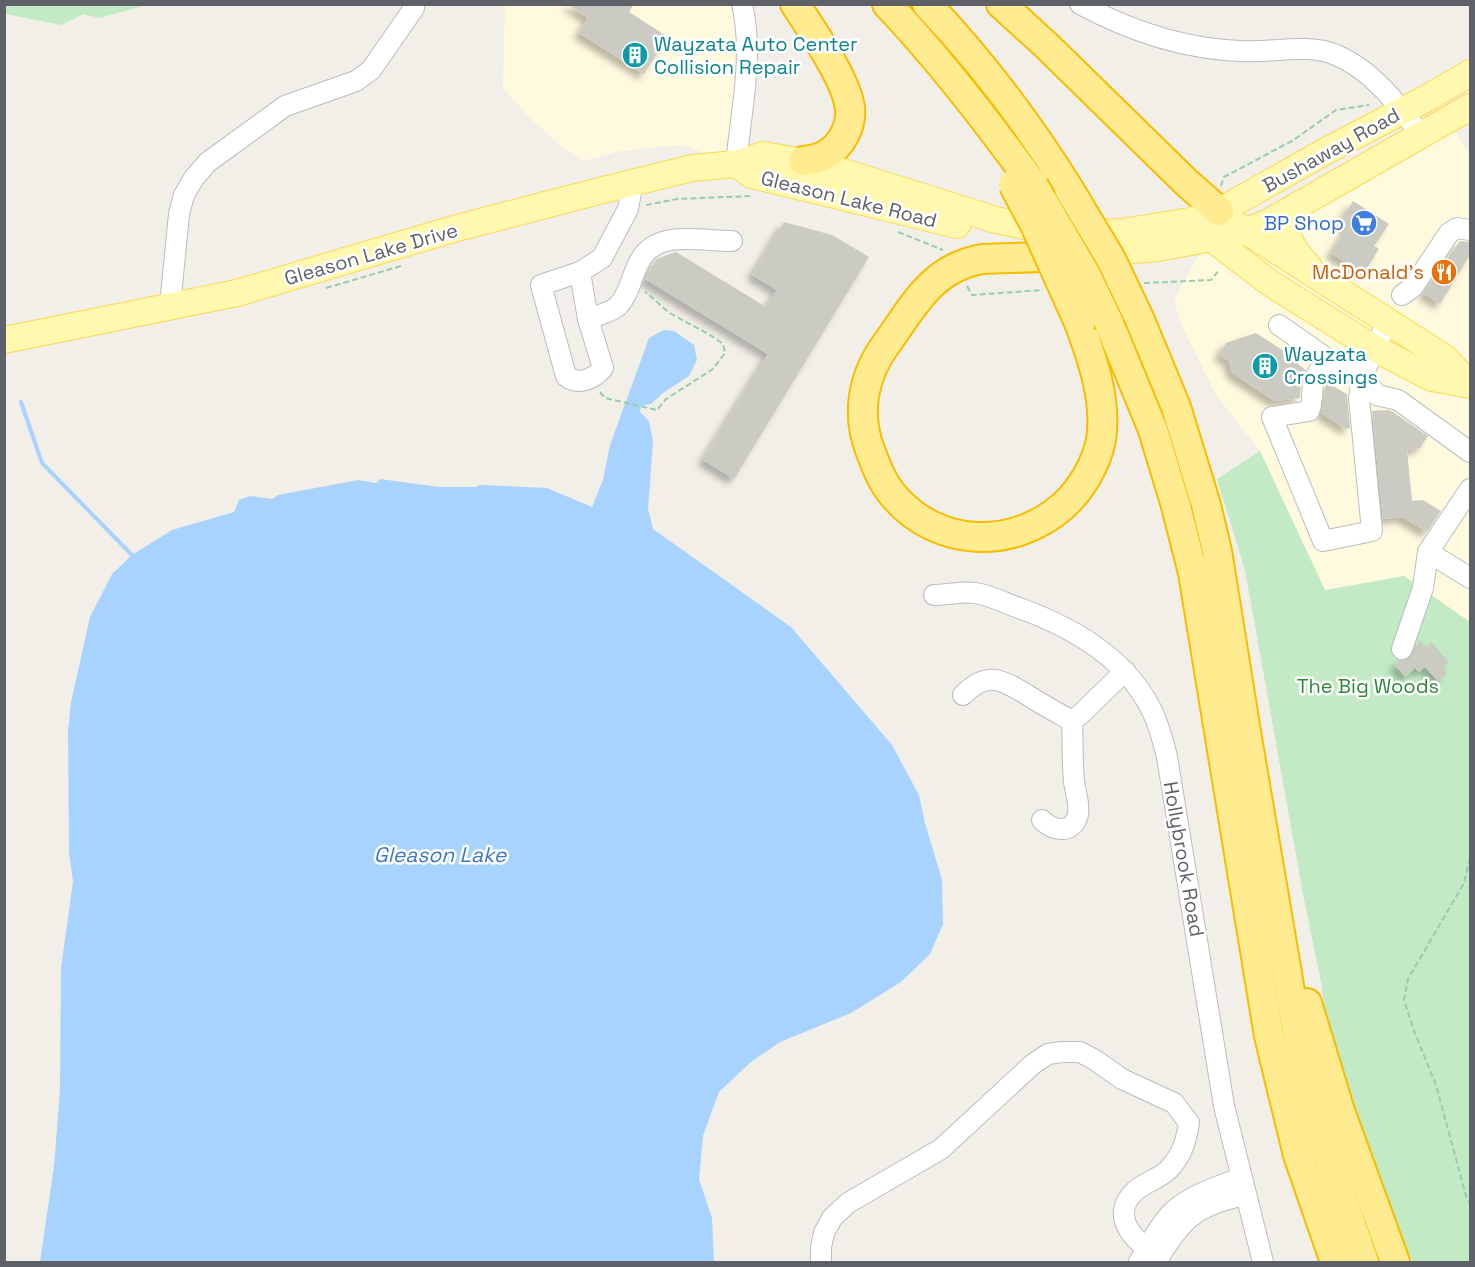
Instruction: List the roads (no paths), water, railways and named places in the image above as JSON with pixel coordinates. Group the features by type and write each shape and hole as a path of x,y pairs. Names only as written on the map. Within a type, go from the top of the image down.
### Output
{"highway":[{"path":"795,4 833,68 850,108 846,131 839,144 822,157 803,161"},
{"path":"888,4 927,47 990,125 1024,185 1086,275 1109,323 1153,430 1195,582 1269,1036 1298,1155 1335,1263"},
{"path":"927,4 970,52 1026,124 1070,189 1110,259 1140,320 1176,407 1206,505 1217,551 1293,1014 1316,1118 1364,1263"},
{"path":"1001,4 1047,45 1152,149 1219,211"},
{"path":"1026,4 1080,52 1122,95 1140,123 1152,149"},
{"path":"1024,185 1035,225 1080,325 1097,376 1102,428 1091,469 1068,502 1053,515 1018,533 985,537 967,536 934,526 917,517 893,494 876,465 864,426 863,397 874,363 928,286 941,275 968,262 982,260 1085,255"},
{"path":"1278,922 1311,1012 1327,1073 1352,1147 1395,1263"},
{"path":"1352,1147 1405,1263"}],"main road":[{"name":"Bushaway Road","path":"1190,221 1219,211 1364,129 1470,73"},
{"name":"Bushaway Road","path":"1212,238 1269,222 1470,107"},
{"name":"Gleason Lake Road","path":"736,164 764,155 803,161 865,178 996,220 1044,230 1106,233 1140,230 1190,221"},
{"name":"Gleason Lake Road","path":"736,164 752,175 790,185 1022,243 1085,255 1158,248 1212,238"},
{"name":"Gleason Lake Drive","path":"4,340 237,293 457,228 633,182 692,168 736,164"},
{"path":"1301,202 1287,226 1288,236 1299,255 1321,280"},
{"path":"1219,211 1244,230 1445,358 1470,385"},
{"path":"1190,221 1270,283 1374,348 1432,378 1470,385"}],"street":[{"path":"736,164 747,59 747,37 742,4"},
{"path":"1080,4 1141,32 1182,44 1241,51 1312,50 1335,54 1361,69 1403,110 1421,136"},
{"path":"170,306 179,214 184,195 194,178 208,162 285,106 356,81 371,70 414,8"},
{"path":"580,272 588,319 603,368 591,377 578,382 572,381 567,376 541,285 580,272 602,258 628,209 633,182"},
{"path":"1402,295 1413,287 1449,233 1457,228 1470,230"},
{"path":"588,319 617,306 634,270 649,249 658,244 672,240 732,241"},
{"path":"1326,358 1313,382 1309,411 1272,417 1323,541 1372,531 1359,398 1362,377 1387,322"},
{"path":"1279,325 1326,358 1362,377 1377,395 1398,400 1470,452"},
{"path":"1402,649 1423,588 1428,552 1470,489"},
{"path":"1428,552 1470,578"},
{"name":"Hollybrook Road","path":"934,595 975,593 1040,615 1096,646 1125,671 1139,688 1151,709 1160,729 1167,757 1224,1106 1263,1263"},
{"path":"1072,721 1125,671"},
{"path":"963,695 975,683 989,679 1001,680 1072,721"},
{"path":"1042,820 1049,827 1059,830 1068,828 1078,813 1074,781 1072,721"},
{"path":"821,1263 824,1233 832,1218 848,1203 888,1182 941,1149 1033,1064 1048,1054 1062,1052 1080,1052 1122,1079 1174,1103 1189,1123 1185,1146 1168,1170 1134,1192 1124,1208 1125,1221 1131,1234 1150,1257"},
{"path":"1150,1257 1159,1229 1175,1210 1194,1197 1243,1187"}],"water":[{"name":"Gleason Lake","path":"664,330 674,331 694,345 697,360 689,376 651,404 641,406 640,412 649,421 653,441 648,509 653,529 791,627 892,745 919,795 942,880 943,924 930,954 901,982 851,1013 780,1042 751,1062 719,1092 703,1136 699,1179 712,1218 714,1262 40,1262 54,1166 60,1090 61,968 73,882 69,852 68,731 71,702 90,617 112,574 132,555 172,530 234,512 239,500 250,496 272,499 278,495 358,480 376,483 380,479 439,487 476,487 480,485 547,488 592,507 603,480 610,445 649,338"}],"waterway":[{"path":"21,402 42,463 132,555"}],"place":[{"name":"Wayzata Auto Center Collision Repair","path":"635,55"},
{"name":"BP Shop","path":"1364,223"},
{"name":"McDonald's","path":"1444,272"},
{"name":"Wayzata Crossings","path":"1265,366"}],"park label":[{"name":"The Big Woods","path":"1368,686"}]}
